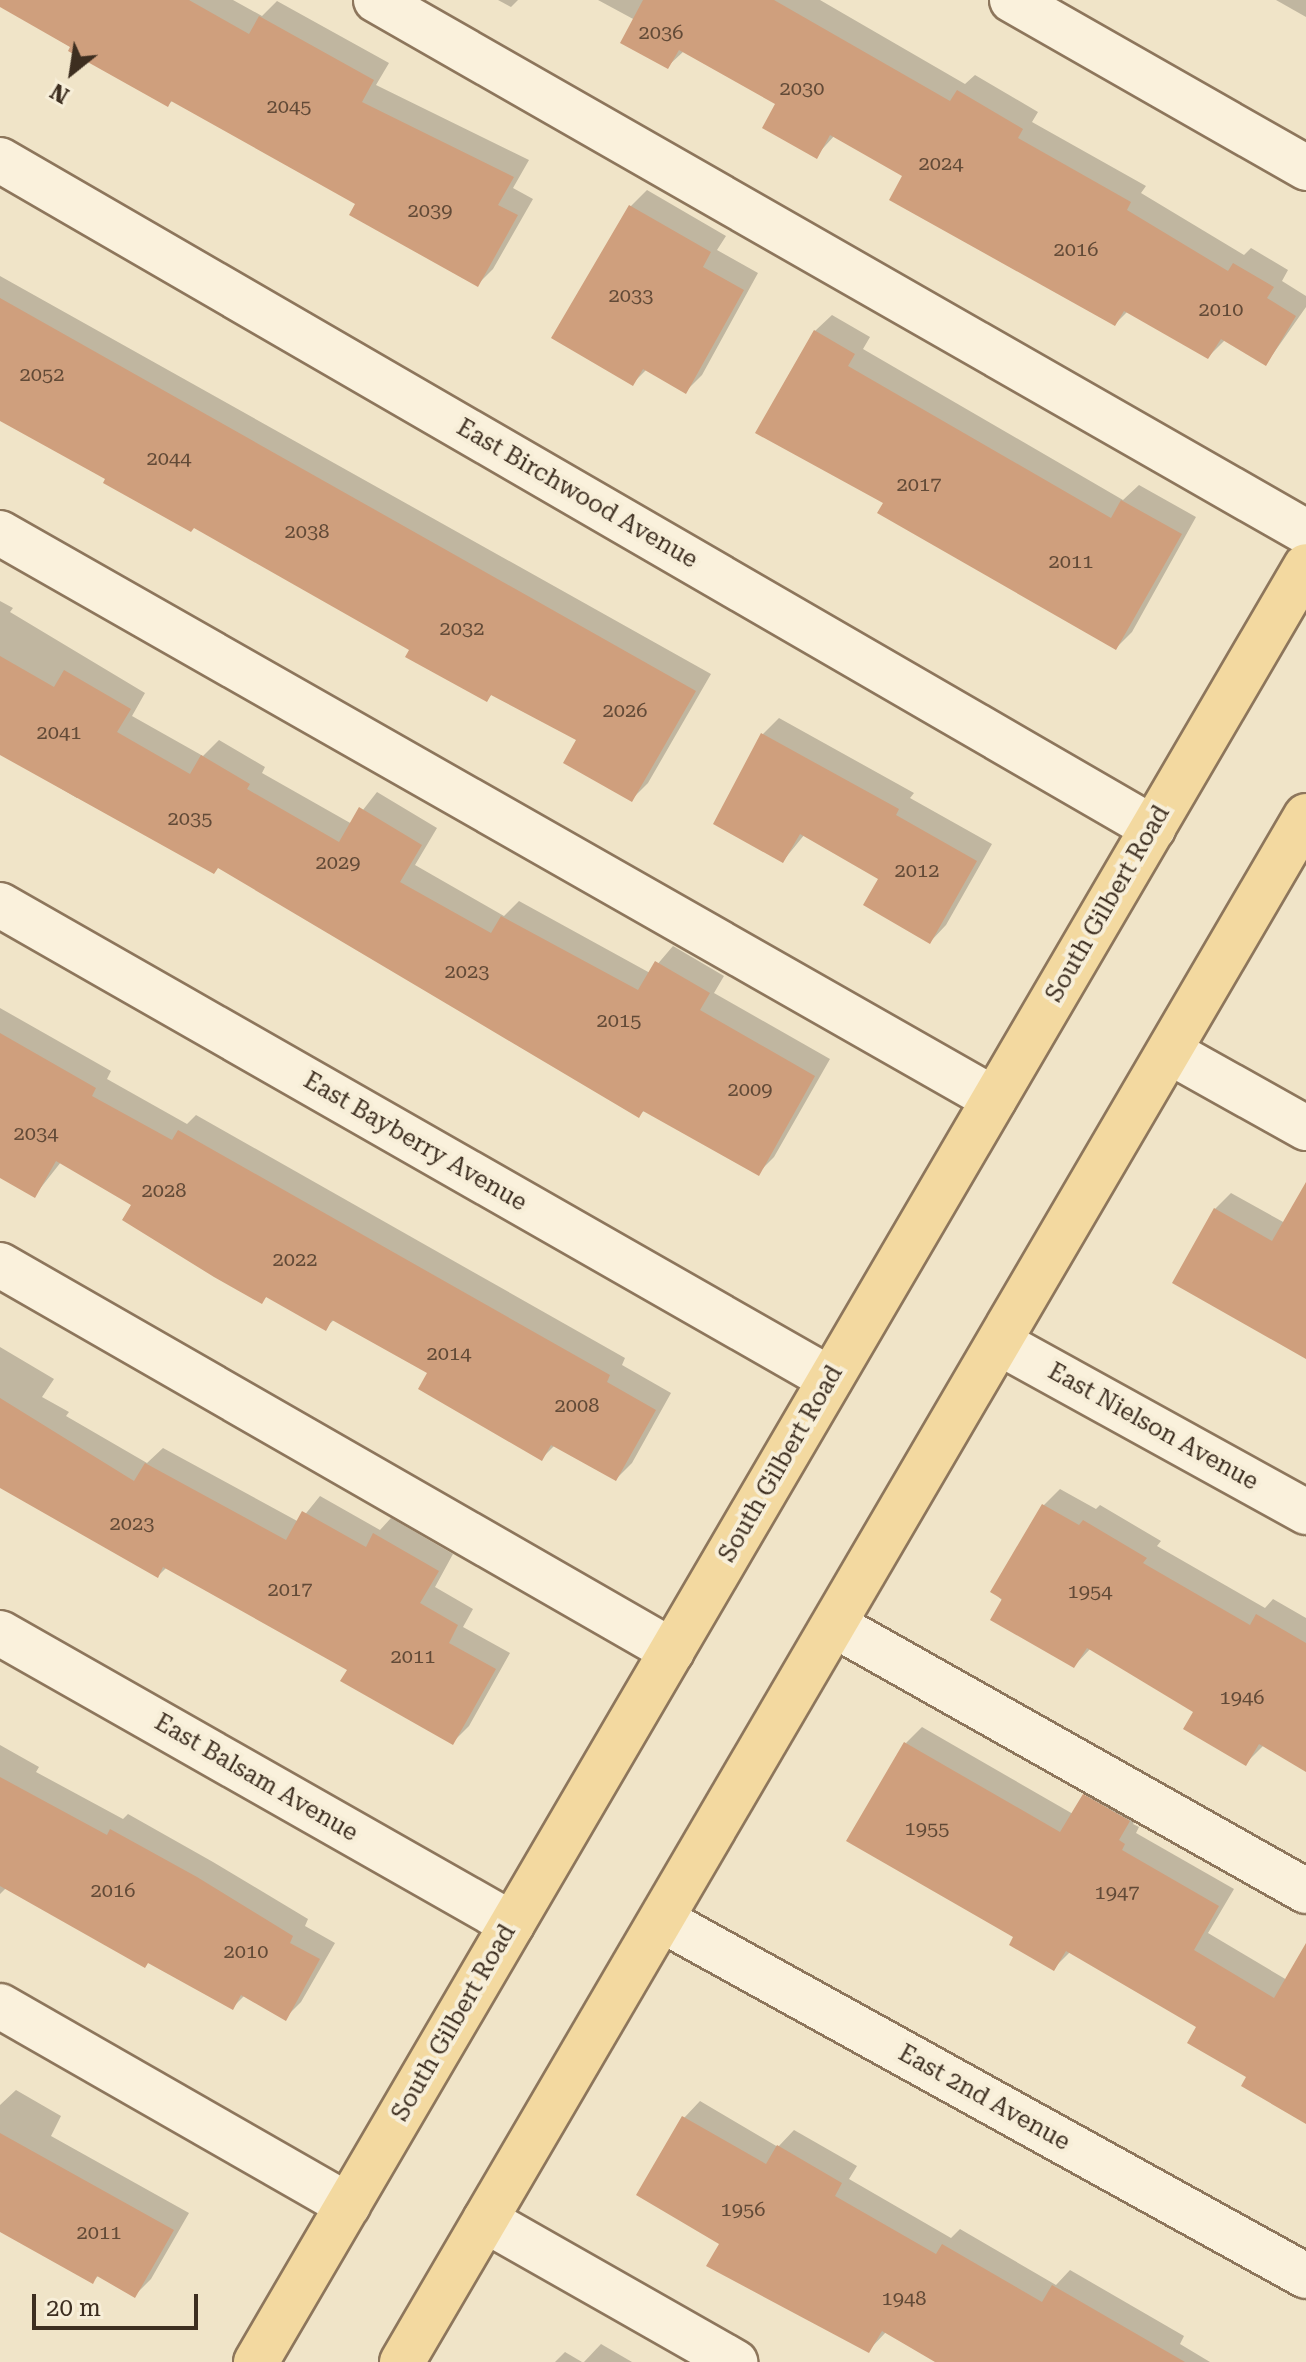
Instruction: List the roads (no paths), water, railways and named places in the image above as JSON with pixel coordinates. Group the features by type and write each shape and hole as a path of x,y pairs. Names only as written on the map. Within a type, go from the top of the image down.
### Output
{"main road":[{"name":"South Gilbert Road","path":"256,2362 1306,566"},
{"path":"402,2362 1306,816"}],"street":[{"path":"376,0 1306,532"},
{"path":"1012,0 1306,168"},
{"name":"East Birchwood Avenue","path":"0,160 1153,828"},
{"path":"0,533 994,1099"},
{"name":"East Bayberry Avenue","path":"0,905 830,1379"},
{"path":"1170,1052 1306,1128"},
{"path":"0,1265 672,1651"},
{"name":"East Nielson Avenue","path":"1000,1343 1306,1512"},
{"path":"834,1625 1306,1891"},
{"name":"East Balsam Avenue","path":"0,1633 512,1924"},
{"name":"East 2nd Avenue","path":"662,1920 1306,2276"},
{"path":"0,2006 348,2205"},
{"path":"485,2220 735,2362"}]}
